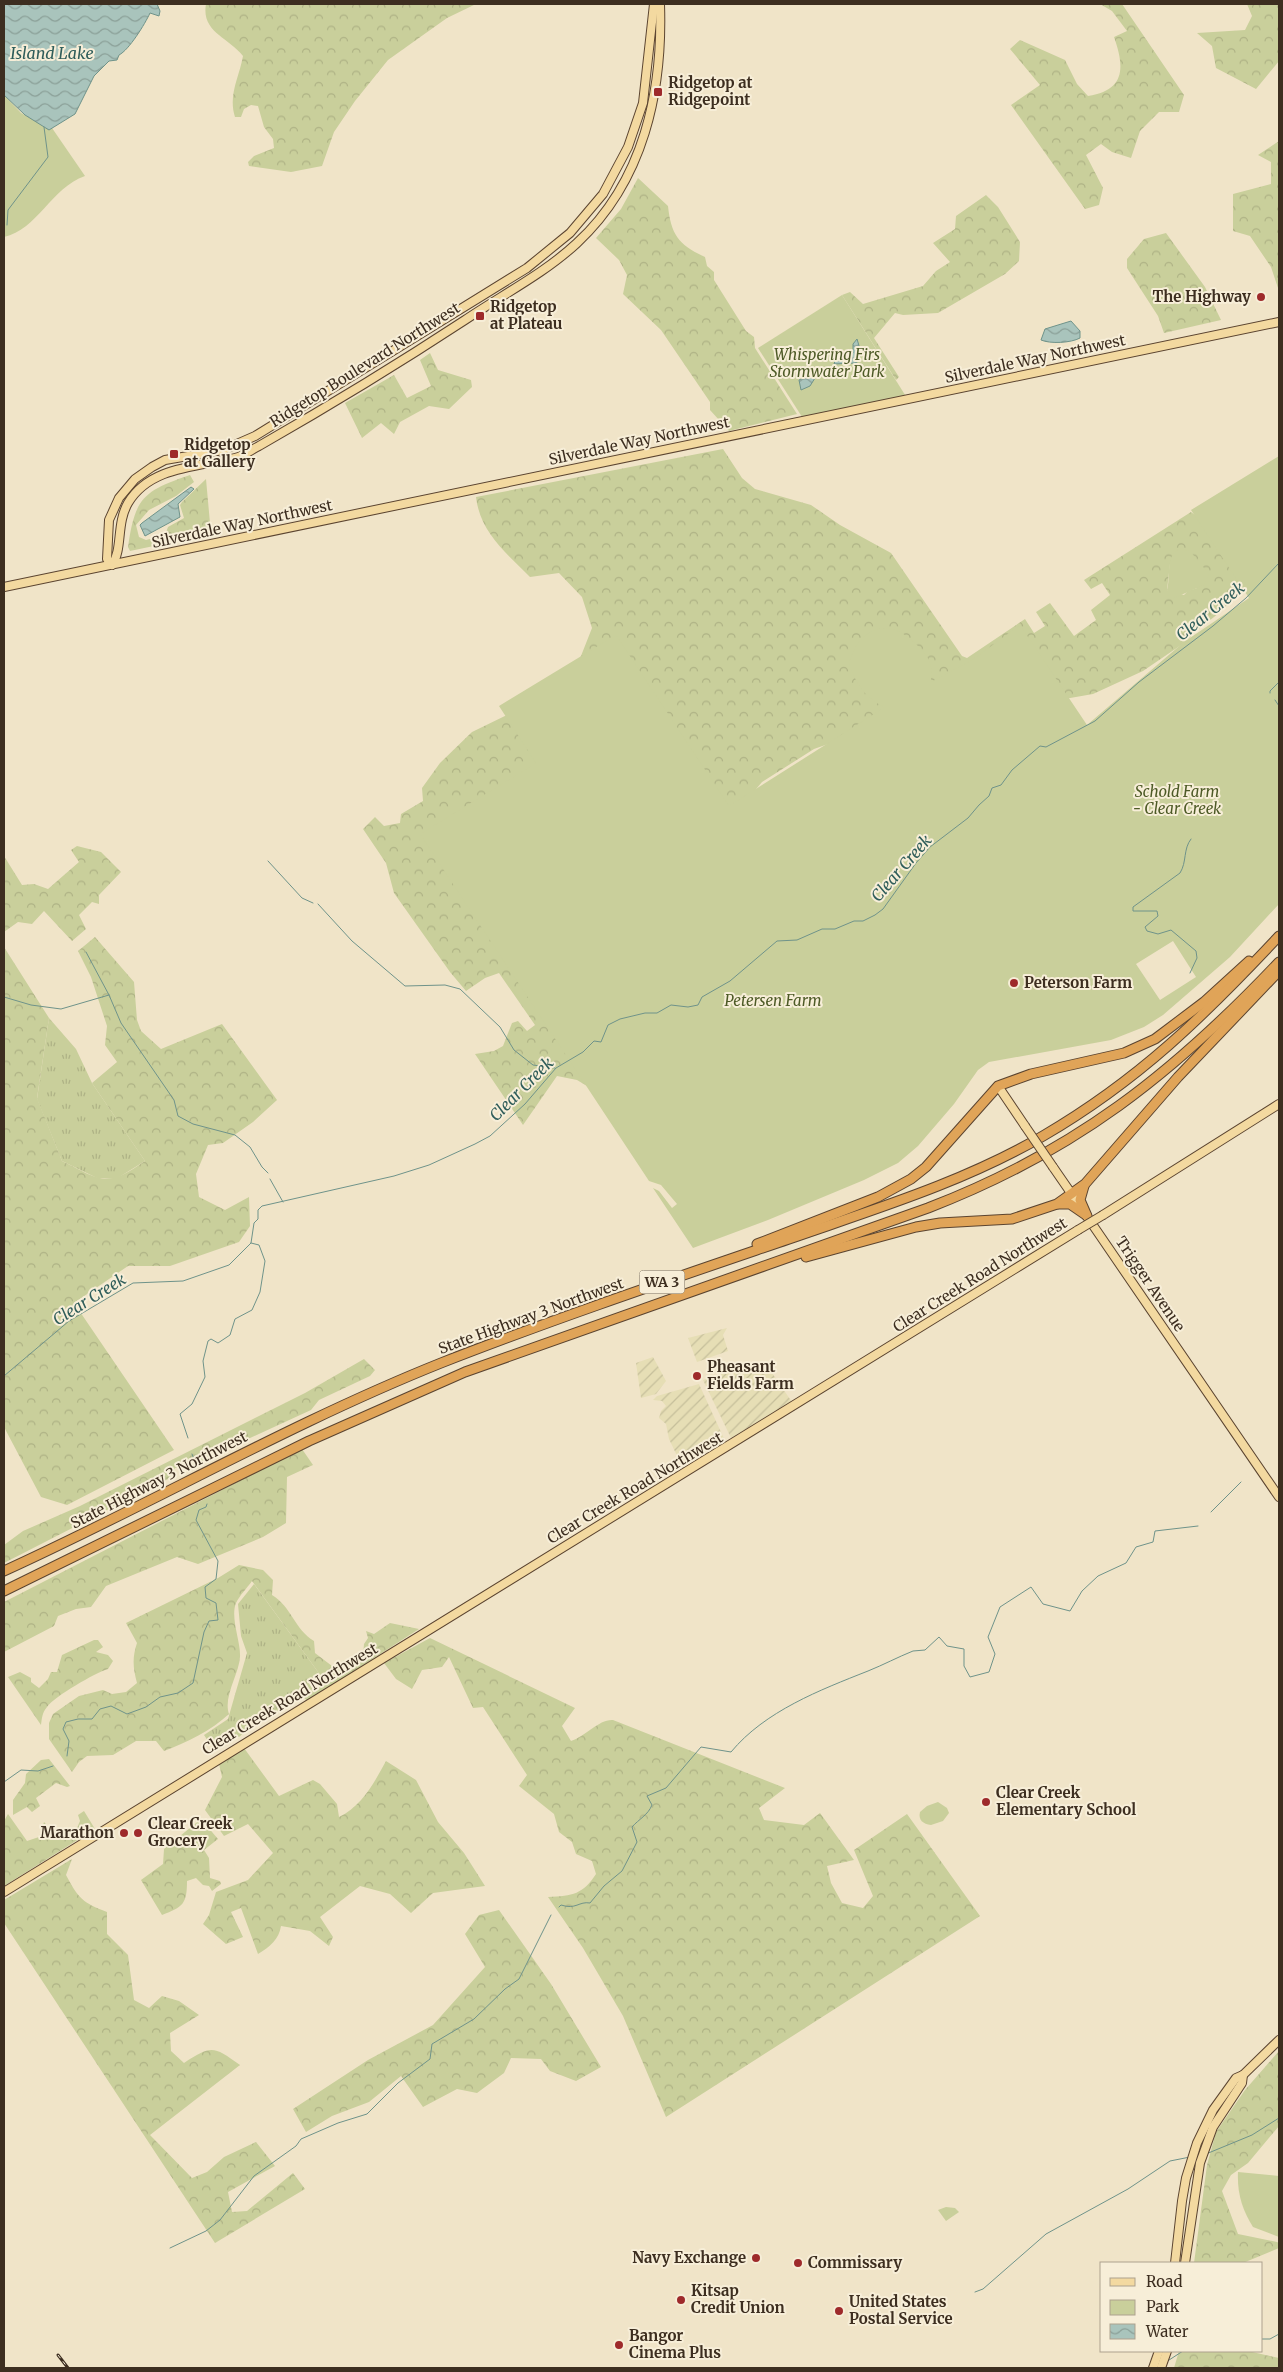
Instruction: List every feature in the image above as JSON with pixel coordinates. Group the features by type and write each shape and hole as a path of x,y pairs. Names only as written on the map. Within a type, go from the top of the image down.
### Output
{"highway":[{"path":"709,1266 761,1242 878,1197 911,1179 926,1167 998,1086 1031,1074 1118,1055 1155,1039 1204,1002 1279,935"},
{"name":"State Highway 3 Northwest","path":"4,1571 72,1540 298,1426 417,1373 519,1333 960,1177 1044,1135 1083,1111 1150,1063 1216,1003 1279,935"},
{"name":"State Highway 3 Northwest","path":"4,1591 379,1409 510,1355 951,1200 994,1181 1066,1142 1132,1098 1173,1066 1225,1018 1279,962"},
{"path":"755,1269 922,1226 1012,1219 1057,1204 1085,1184 1178,1077 1279,971"},
{"path":"1085,1184 1080,1200 1087,1216"},
{"path":"1057,1204 1070,1204 1087,1216"}],"main road":[{"name":"Ridgetop Boulevard Northwest","path":"654,4 643,103 628,147 612,179 594,206 570,234 538,260 403,346 241,443 223,450 165,460 145,471 130,484 119,498 109,520 107,559 112,565 118,557 119,528 128,504 148,483 176,470 240,456 438,338 578,242 607,207 634,164 653,107 661,46 660,4"},
{"name":"Silverdale Way Northwest","path":"4,587 1279,322"},
{"path":"372,378 376,368 403,346"},
{"name":"Trigger Avenue","path":"998,1086 1279,1497"},
{"name":"Clear Creek Road Northwest","path":"4,1892 1103,1215 1279,1104"},
{"path":"1185,2262 1200,2163 1213,2127 1242,2083 1244,2076 1279,2040"},
{"path":"1175,2262 1183,2193 1197,2143 1212,2110 1236,2078 1244,2076"},
{"path":"1153,2368 1159,2352"},
{"path":"1162,2368 1167,2352"}],"shaded area":[{"path":"727,1328 723,1335 728,1351 697,1362 688,1338"},
{"path":"653,1357 666,1381 656,1394 641,1398 636,1363"},
{"path":"750,1365 770,1370 792,1402 731,1438 703,1380"},
{"path":"699,1384 726,1443 680,1462 669,1439 666,1424 659,1418 661,1411 666,1406 662,1401 653,1400 657,1396"}],"green space":[{"path":"206,4 476,4 447,18 388,60 355,101 334,132 322,166 291,172 249,166 248,162 254,156 274,148 273,139 264,127 258,106 251,105 244,109 241,117 235,117 233,94 243,56 212,28 206,13"},
{"path":"1100,4 1122,4 1184,95 1179,112 1159,112 1140,131 1131,158 1112,152 1101,144 1086,155 1103,188 1099,205 1085,209 1011,105 1040,85 1010,49 1020,40 1065,60 1077,84 1088,96 1109,89 1119,76 1120,68 1120,58 1114,37 1127,31 1112,11"},
{"path":"1247,4 1279,4 1279,61 1256,89 1216,68 1212,46 1197,33 1245,30 1252,16"},
{"path":"4,95 21,113 49,129 52,128 85,176 63,190 26,226 16,233 4,237"},
{"path":"1279,141 1279,291 1271,267 1250,236 1233,231 1233,194 1271,184 1271,162 1258,155"},
{"path":"638,178 668,206 671,225 678,238 696,253 705,257 707,266 714,272 714,280 746,331 754,337 755,348 797,414 729,431 710,410 710,402 661,330 623,294 627,275 619,260 596,238 621,209"},
{"path":"986,195 998,207 1020,242 1019,261 1005,274 938,313 903,315 895,313 874,338 899,377 896,380 842,295 850,292 863,304 923,286 936,271 950,262 933,243 955,229 956,216"},
{"path":"1166,233 1205,287 1221,320 1164,333 1158,316 1127,268 1127,259 1144,239"},
{"name":"Whispering Firs Stormwater Park","path":"842,295 907,398 804,420 758,348"},
{"path":"430,353 438,370 471,380 472,387 449,409 429,406 400,422 394,434 381,423 362,438 345,403 394,375 407,398 431,386 420,360"},
{"path":"723,449 742,478 755,489 811,505 840,525 891,553 962,656 967,658 1025,619 1034,633 1045,626 1036,612 1050,603 1074,636 1096,620 1091,610 1110,595 1102,583 1091,589 1084,580 1191,512 1221,535 1243,578 1240,587 1224,609 1187,641 1143,671 1093,694 848,737 814,749 762,782 741,807 587,1086 577,1080 557,1076 523,1125 475,1054 494,1051 503,1046 512,1023 518,1021 527,1031 535,1025 499,973 485,978 466,991 450,972 394,893 386,863 363,829 375,817 384,826 400,823 401,814 423,801 422,788 440,763 472,732 511,713 579,661 592,628 582,597 559,573 530,577 503,550 483,521 478,510 476,497","holes":["1170,564 1197,588 1188,591 1184,595 1167,590"]},
{"name":"Petersen Farm","path":"1279,456 1279,904 1230,957 1163,1015 1144,1027 1111,1040 989,1062 978,1070 954,1104 918,1146 898,1163 864,1180 768,1220 693,1248 653,1188 659,1191 672,1208 677,1204 661,1185 649,1181 420,834 536,763 499,706 616,635 729,806 885,707 873,700 862,690 849,663 854,650 868,633 886,628 896,630 906,636 928,658 931,668 931,682 972,660 1020,625 1087,725 1184,642 1249,598 1191,510","holes":["1173,941 1196,977 1160,1000 1136,964"]},
{"path":"190,475 194,482 176,496 149,510 136,525 139,537 146,540 165,535 168,527 184,518 180,505 182,502 206,479 211,534 130,551 128,547 134,517 144,499 161,486"},
{"path":"1180,549 1190,551 1209,574 1204,585 1174,598 1167,590 1169,566 1172,555"},
{"path":"77,846 101,852 121,872 99,895 99,904 92,902 79,915 86,929 72,941 44,911 32,924 18,922 4,932 4,856 22,885 34,884 48,889 79,862 71,850"},
{"path":"95,937 134,982 137,1020 141,1031 161,1049 222,1024 277,1100 253,1122 223,1143 208,1145 196,1174 199,1197 225,1210 249,1197 250,1226 239,1242 170,1266 128,1266 74,1303 174,1450 67,1505 41,1497 4,1427 4,947 49,1018 37,1098 62,1161 86,1173 104,1179 122,1175 145,1161 92,1083 117,1062 105,1045 107,1026 91,977 78,951"},
{"path":"49,1018 76,1049 92,1083 145,1161 116,1179 97,1178 62,1161 37,1099"},
{"path":"364,1359 375,1370 370,1376 319,1400 311,1410 211,1456 187,1470 182,1466 175,1468 168,1479 4,1563 4,1545 23,1531 80,1506 305,1393"},
{"path":"302,1449 313,1465 287,1477 286,1523 263,1537 198,1564 177,1557 106,1586 91,1607 76,1609 58,1616 54,1626 4,1652 4,1602"},
{"path":"239,1565 263,1570 273,1580 272,1595 284,1605 302,1631 314,1641 315,1653 332,1666 352,1657 363,1656 364,1644 368,1638 366,1631 374,1634 390,1623 419,1629 329,1687 252,1581 236,1603 234,1609 240,1657 228,1700 229,1714 198,1736 164,1751 156,1741 136,1741 113,1755 87,1756 79,1762 72,1772 49,1739 49,1723 53,1714 79,1696 103,1690 112,1694 126,1692 137,1683 134,1653 137,1643 126,1623 218,1578"},
{"path":"254,1584 329,1687 307,1701 299,1692 282,1699 280,1711 266,1713 239,1737 212,1747 204,1735 228,1719 247,1653 241,1636 238,1604"},
{"path":"430,1638 575,1708 562,1726 571,1741 603,1722 613,1720 785,1788 759,1808 764,1820 804,1825 820,1813 854,1860 827,1866 831,1883 842,1903 863,1908 873,1896 854,1850 907,1814 980,1916 666,2117 623,2016 583,1948 548,1897 571,1895 587,1886 596,1874 592,1861 576,1854 572,1842 559,1832 554,1814 519,1786 527,1775 483,1707 473,1708 449,1657 442,1667 422,1670 412,1689 396,1679 384,1663"},
{"path":"94,1640 98,1640 103,1647 96,1652 108,1655 113,1661 108,1669 76,1685 51,1702 44,1711 41,1725 8,1677 20,1672 31,1678 31,1682 39,1688 48,1679 51,1672 57,1672 62,1655"},
{"path":"244,1748 279,1796 313,1780 320,1784 337,1804 339,1817 361,1800 386,1761 416,1780 438,1822 464,1853 485,1886 433,1893 411,1913 390,1894 360,1886 320,1917 333,1937 329,1946 310,1931 281,1926 273,1942 258,1954 241,1908 231,1912 243,1937 226,1944 203,1924 209,1915 216,1892 248,1880 273,1853 248,1824 224,1836 205,1810 222,1777 219,1764"},
{"path":"49,1759 70,1786 67,1787 56,1783 36,1798 40,1806 32,1812 27,1807 13,1815 13,1800 25,1783 26,1774 41,1760"},
{"path":"938,1802 947,1808 949,1813 943,1821 931,1825 923,1823 920,1819 920,1812 927,1806"},
{"path":"84,1811 95,1829 4,1886 4,1821 8,1814 27,1841 39,1837 44,1822 56,1836 77,1828 80,1821 78,1815"},
{"path":"201,1819 218,1839 204,1850 209,1858 210,1878 220,1881 221,1884 212,1891 209,1886 203,1885 196,1878 187,1881 185,1900 175,1910 162,1915 141,1880 163,1864 164,1849"},
{"path":"72,1859 66,1875 70,1883 82,1899 92,1906 107,1912 107,1934 128,1955 134,2000 149,2008 162,1996 179,2001 199,2015 170,2033 171,2051 184,2063 201,2053 212,2050 218,2051 240,2065 150,2135 192,2178 207,2172 224,2157 256,2142 275,2166 228,2192 232,2212 247,2211 293,2173 305,2189 215,2243 4,1923 4,1900"},
{"path":"499,1910 551,1984 601,2067 576,2081 550,2071 541,2059 511,2058 504,2073 477,2093 457,2089 423,2107 401,2076 369,2102 332,2116 306,2132 293,2109 368,2060 433,2025 485,1967 465,1934 479,1915"},
{"path":"1279,2051 1279,2126 1248,2163 1231,2175 1222,2191 1238,2234 1277,2242 1279,2243 1279,2248 1245,2262 1194,2262 1207,2165 1216,2132 1245,2090"},
{"path":"1238,2172 1279,2176 1279,2237 1253,2227 1241,2201 1238,2187"},
{"path":"946,2207 955,2208 959,2212 946,2221 938,2210"},
{"path":"1179,2352 1252,2352 1279,2358 1279,2368 1174,2368"}],"water":[{"name":"Island Lake","path":"4,4 157,4 160,11 159,16 150,13 136,36 119,55 117,60 109,61 94,76 75,114 49,130 25,115 4,95"},
{"path":"1071,321 1080,331 1080,338 1060,342 1041,340 1045,329"},
{"path":"857,339 860,349 859,361 855,363 834,364 835,361 845,359 853,353 853,344"},
{"path":"820,370 810,386 801,390 799,380"},
{"path":"191,487 194,489 178,504 180,517 145,536 140,525"}],"waterway":[{"path":"7,225 8,210 48,157 44,127"},
{"name":"Clear Creek","path":"4,1376 69,1321 133,1283 183,1281 229,1265 251,1243 254,1223 258,1219 258,1210 262,1206 394,1176 429,1165 475,1144 490,1136 525,1104 556,1068 583,1052 594,1041 601,1042 608,1025 620,1019 645,1013 657,1013 671,1005 688,1007 698,1005 702,997 730,981 777,941 797,940 822,929 835,929 854,921 863,921 875,915 883,909 930,847 968,818 989,796 992,788 1001,785 1012,770 1040,746 1046,747 1095,721 1139,682 1213,626 1246,598 1279,563"},
{"path":"1270,693 1279,682"},
{"path":"1275,700 1279,706"},
{"path":"1190,973 1197,958 1196,951 1171,930 1158,934 1147,931 1145,927 1158,916 1157,911 1133,911 1133,907 1180,873 1191,839"},
{"path":"268,861 302,898 313,903"},
{"path":"318,904 352,941 405,986 445,985 460,989 500,1027 514,1050 533,1065 555,1068"},
{"path":"86,952 109,995 121,1023 174,1100 178,1116 193,1124 235,1135 250,1147 262,1167 268,1173"},
{"path":"4,997 31,1005 61,1009 109,995"},
{"path":"270,1179 283,1202"},
{"path":"188,1438 180,1414 192,1404 205,1377 203,1361 208,1341 211,1339 218,1343 230,1335 235,1319 252,1310 260,1292 265,1261 259,1245 251,1243"},
{"path":"192,1454 196,1464"},
{"path":"1211,1512 1241,1482"},
{"path":"67,1756 69,1741 63,1729 66,1722 78,1719 92,1719 100,1709 111,1706 127,1714 146,1707 160,1697 178,1693 193,1683 204,1632 209,1621 218,1620 216,1603 206,1598 205,1587 216,1579 218,1561 196,1520 199,1510 206,1507 207,1504"},
{"path":"559,1907 561,1905 570,1907 590,1903 604,1886 622,1871 637,1842 632,1827 646,1814 652,1805 647,1796 666,1788 701,1747 731,1752 760,1725 794,1703 913,1651 925,1650 939,1637 947,1646 964,1649 964,1666 970,1677 989,1672 995,1654 988,1637 1000,1607 1031,1587 1043,1604 1070,1611 1082,1591 1098,1576 1126,1563 1136,1547 1153,1542 1155,1531 1198,1526"},
{"path":"4,1782 21,1770 38,1771 53,1766"},
{"path":"170,2248 206,2231 220,2220 254,2176 296,2146 301,2139 338,2123 367,2114 398,2083 430,2059 432,2044 474,2019 505,1989 519,1979 551,1915"},
{"path":"1206,2154 1252,2135 1279,2118"},
{"path":"975,2292 983,2289 1046,2234 1128,2189 1170,2161 1190,2157"},
{"path":"1263,2339 1270,2339 1279,2334"},
{"path":"1166,2362 1181,2352"}],"railway":[{"path":"58,2355 68,2368"}],"place":[{"name":"Ridgetop at Ridgepoint","path":"658,92"},
{"name":"The Highway","path":"1261,297"},
{"name":"Ridgetop at Plateau","path":"480,316"},
{"name":"Ridgetop at Gallery","path":"174,454"},
{"name":"Peterson Farm","path":"1014,983"},
{"name":"Pheasant Fields Farm","path":"697,1376"},
{"name":"Clear Creek Elementary School","path":"986,1802"},
{"name":"Marathon","path":"124,1833"},
{"name":"Clear Creek Grocery","path":"138,1833"},
{"name":"Navy Exchange","path":"756,2258"},
{"name":"Commissary","path":"798,2263"},
{"name":"Kitsap Credit Union","path":"681,2300"},
{"name":"United States Postal Service","path":"839,2311"},
{"name":"Bangor Cinema Plus","path":"619,2345"}],"park label":[{"name":"Schold Farm - Clear Creek","path":"1177,800"}]}
